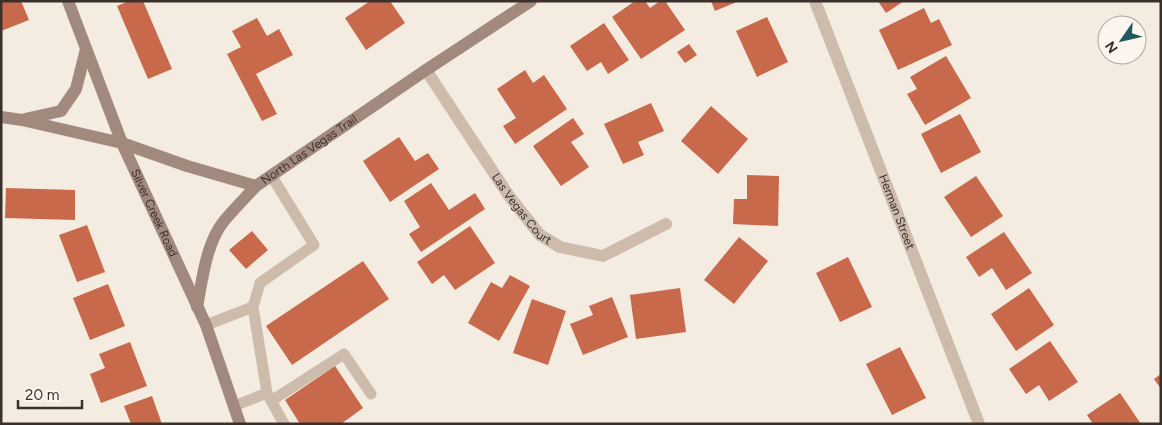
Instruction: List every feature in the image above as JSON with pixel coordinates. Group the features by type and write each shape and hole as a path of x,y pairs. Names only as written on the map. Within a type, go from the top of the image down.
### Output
{"street":[{"name":"Silver Creek Road","path":"68,1 122,143 206,325 240,424"},
{"name":"North Las Vegas Trail","path":"1,117 122,143 187,166 256,186 531,1"},
{"name":"Herman Street","path":"815,1 979,424"},
{"path":"22,120 61,110 76,89 86,48"},
{"name":"Las Vegas Court","path":"426,70 509,196 540,235 560,247 603,256 666,224"},
{"path":"197,307 204,270 215,237 223,222 256,186"}],"lane":[{"path":"271,175 314,245 260,283 253,307 269,397 284,424"},
{"path":"206,325 253,307"},
{"path":"234,406 269,397 344,354 371,394"}],"building":[{"path":"1,1 21,1 29,20 1,31"},
{"path":"129,1 143,1 172,69 148,79 117,6"},
{"path":"370,1 390,1 405,23 366,50 345,18"},
{"path":"635,1 645,1 650,8 660,1 665,1 685,30 641,59 612,17"},
{"path":"711,1 739,1 715,11"},
{"path":"878,1 904,1 886,13"},
{"path":"924,8 931,23 939,19 952,45 898,70 879,30"},
{"path":"767,17 788,62 757,77 736,31"},
{"path":"257,18 267,36 279,29 293,55 256,74 277,114 262,121 227,54 241,47 232,31"},
{"path":"604,23 629,60 608,74 601,62 587,71 570,46"},
{"path":"689,44 697,55 685,63 677,52"},
{"path":"946,56 971,98 925,125 907,94 917,89 910,77"},
{"path":"525,70 533,83 544,75 567,109 515,144 503,126 516,118 497,89"},
{"path":"651,103 664,131 638,142 644,155 623,164 604,124"},
{"path":"711,106 748,139 718,174 681,141"},
{"path":"960,114 981,152 941,173 921,134"},
{"path":"573,118 584,134 571,142 589,167 561,186 533,146"},
{"path":"399,137 415,161 428,153 439,169 390,202 363,161"},
{"path":"747,175 779,176 778,226 733,224 734,199 747,199"},
{"path":"976,176 1003,216 971,237 944,197"},
{"path":"431,183 449,210 475,193 485,209 421,252 409,234 420,227 404,201"},
{"path":"6,188 75,190 75,220 5,218"},
{"path":"87,225 105,272 77,282 59,235"},
{"path":"470,226 495,263 455,290 444,275 432,284 417,262"},
{"path":"252,231 268,250 246,269 229,250"},
{"path":"1004,232 1032,273 1006,290 992,268 979,277 966,257"},
{"path":"739,237 768,261 734,304 704,280"},
{"path":"848,257 872,307 840,322 816,273"},
{"path":"363,261 389,299 292,365 266,326"},
{"path":"510,275 530,286 499,341 468,323 491,282 502,288"},
{"path":"108,284 125,326 90,340 73,298"},
{"path":"680,288 686,332 636,339 630,295"},
{"path":"1029,288 1054,325 1016,351 991,314"},
{"path":"612,297 628,337 583,355 570,324 593,315 589,306"},
{"path":"532,299 566,311 548,365 513,353"},
{"path":"1050,341 1078,382 1049,401 1039,385 1026,394 1009,369"},
{"path":"130,342 147,386 101,403 90,374 105,368 99,354"},
{"path":"900,347 926,398 892,415 866,364"},
{"path":"335,366 363,408 341,424 300,424 285,400"},
{"path":"1161,374 1161,389 1154,379"},
{"path":"1120,393 1141,424 1093,424 1087,415"},
{"path":"152,396 162,424 131,424 124,406"}]}
